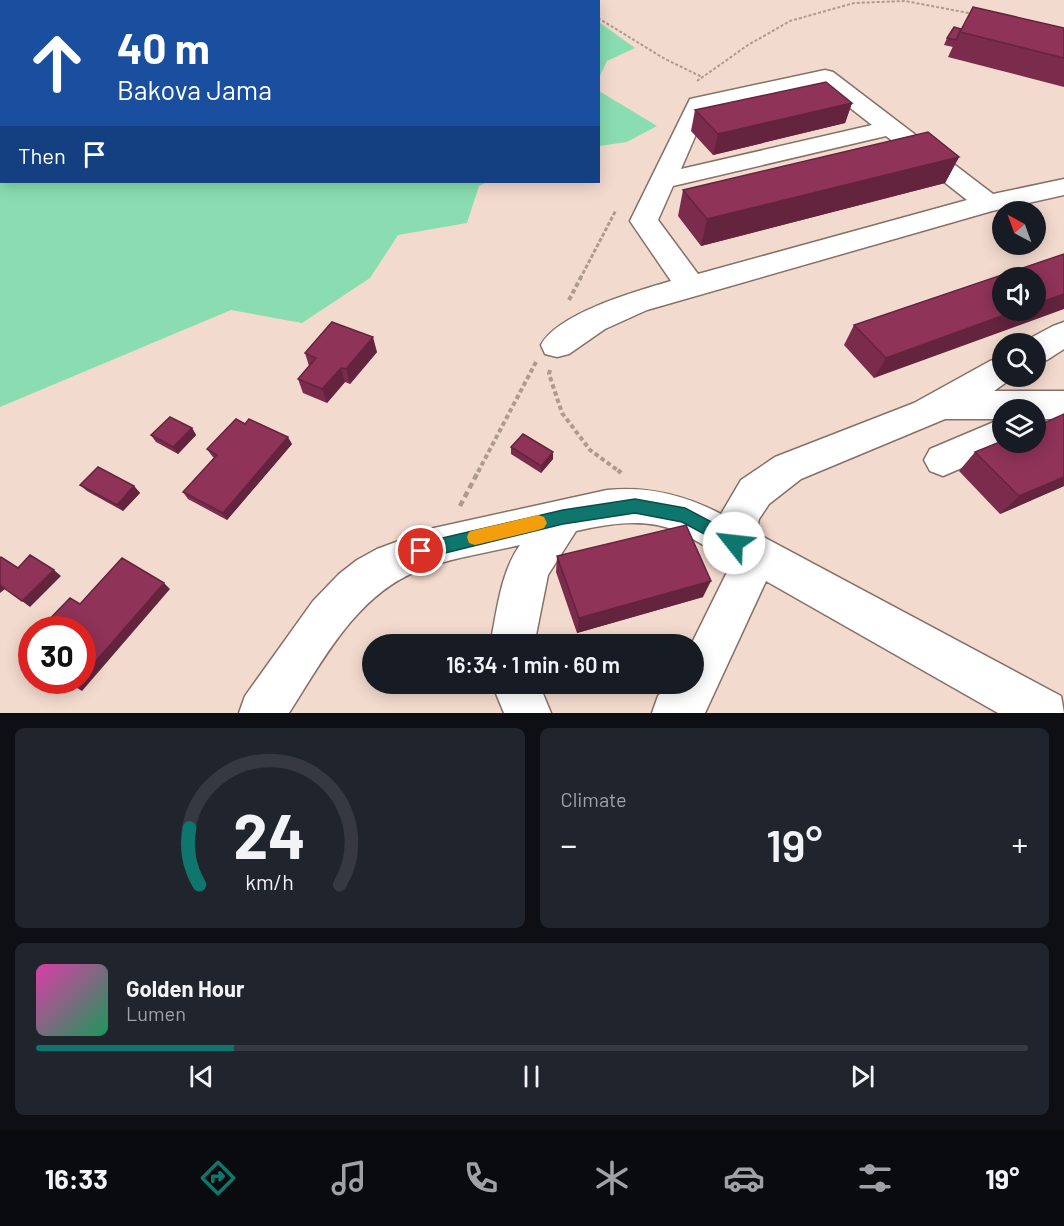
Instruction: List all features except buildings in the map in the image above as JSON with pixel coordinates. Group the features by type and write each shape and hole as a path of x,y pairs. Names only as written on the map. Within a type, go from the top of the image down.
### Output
{"street":[{"path":"691,287 644,220 698,104 825,77 988,203"},
{"path":"662,181 891,129"},
{"path":"547,353 594,321 615,311 691,287 988,203 1064,187"},
{"path":"1046,345 1064,334"},
{"path":"675,713 695,686 746,549 741,514 755,492 788,468 926,413 992,376"},
{"path":"942,405 1064,406"},
{"path":"1046,415 1064,406"},
{"path":"943,460 992,438"},
{"path":"262,713 326,621 355,587 403,558 440,545 563,517 635,506 676,512 1044,713"},
{"path":"514,634 520,595 529,567 563,517"},
{"path":"519,694 528,713"}],"path":[{"path":"600,19 665,59 702,77"},
{"path":"440,545 547,353 569,300 564,310"},
{"path":"547,353 549,374 562,413 590,450 628,478"}],"green space":[{"path":"600,23 635,48 607,61 600,76"},
{"path":"600,92 657,126 627,142 600,146"},
{"path":"0,183 485,183 479,186 467,223 398,235 370,278 302,323 231,310 0,407"}],"slow traffic":[{"path":"475,537 538,523"}],"route":[{"path":"421,551 563,517 635,506 685,515 734,543"}]}
